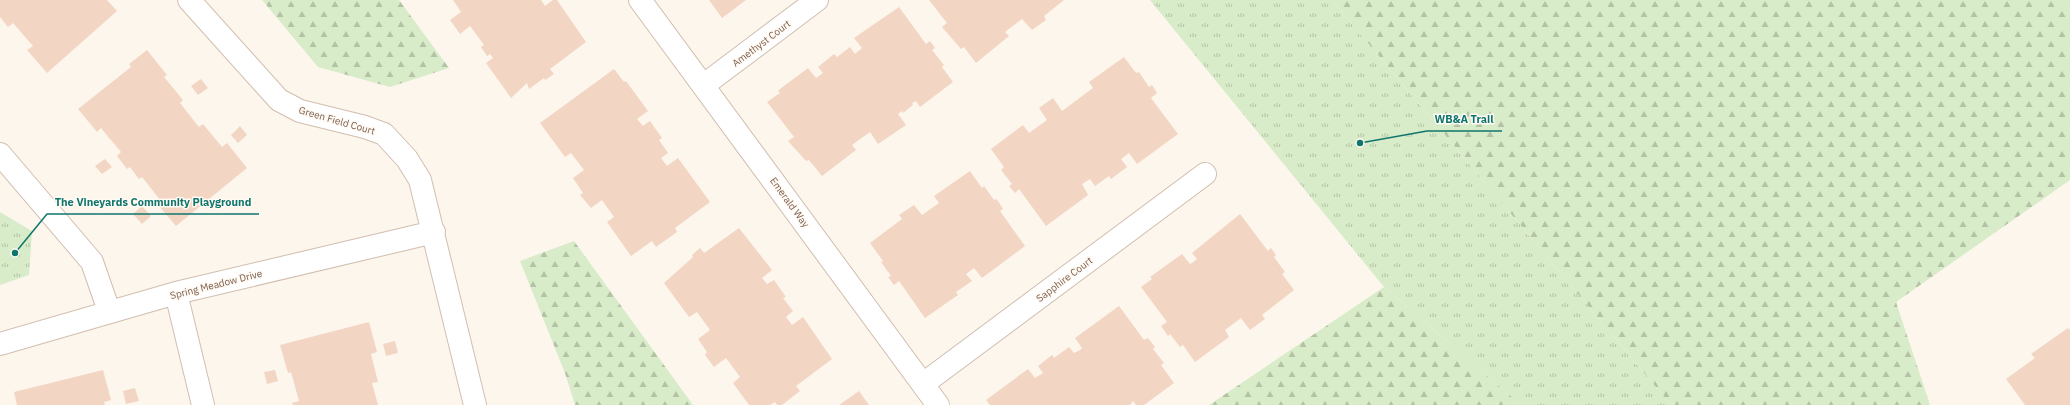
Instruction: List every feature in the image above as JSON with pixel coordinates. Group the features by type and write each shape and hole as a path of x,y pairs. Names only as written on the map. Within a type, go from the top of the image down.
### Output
{"street":[{"name":"Green Field Court","path":"189,0 279,100 300,111 365,127 384,134 407,159 420,180 434,232 475,405"},
{"name":"Emerald Way","path":"640,0 938,405"},
{"name":"Amethyst Court","path":"704,85 817,0"},
{"path":"0,154 92,262 109,311"},
{"name":"Sapphire Court","path":"923,384 1205,174"},
{"name":"Spring Meadow Drive","path":"0,344 109,311 176,293 434,232"},
{"path":"176,293 203,405"}],"green space":[{"path":"262,0 399,0 449,68 390,87 318,67"},
{"path":"1150,0 1332,0 1671,405 1521,405 1384,287"},
{"path":"1332,0 2070,0 2070,180 1896,302 1930,405 1671,405"},
{"path":"0,212 32,231 29,275 0,285"},
{"path":"574,241 693,405 575,405 565,373 520,261"},
{"path":"1384,287 1521,405 1209,405"}],"building":[{"path":"0,0 107,0 117,11 47,73 27,50 33,46 13,23 8,27 0,17"},
{"path":"453,0 541,0 545,6 553,0 557,0 586,42 550,69 554,74 545,80 544,78 529,89 527,83 511,98 486,63 493,58 490,54 487,56 481,47 484,45 470,26 460,34 450,20 461,12"},
{"path":"709,0 746,0 722,18"},
{"path":"929,0 1064,0 1044,16 1046,20 1032,30 1022,19 1005,32 1009,36 976,63 964,47 961,49 942,27 947,23"},
{"path":"899,7 926,44 930,41 933,45 935,48 932,50 944,65 942,67 953,82 920,107 916,101 912,103 913,105 903,113 902,111 898,114 906,125 878,144 870,132 852,145 856,150 822,176 809,160 806,161 788,141 794,137 767,102 780,93 778,91 780,89 808,68 816,78 823,73 818,67 834,54 837,57 850,47 855,54 862,48 854,38"},
{"path":"147,50 167,75 164,77 183,100 180,103 199,127 203,124 222,147 227,143 247,168 176,226 157,204 161,201 142,177 139,179 130,167 127,169 117,156 121,152 101,128 97,132 78,109 131,67 129,64"},
{"path":"1124,57 1136,73 1139,72 1149,87 1152,85 1157,93 1151,98 1178,134 1137,164 1129,153 1121,159 1127,167 1111,179 1109,176 1095,186 1090,179 1082,184 1088,195 1046,226 1019,189 1015,193 1009,186 1012,184 1001,170 1004,167 991,149 1023,125 1029,133 1047,120 1039,108 1053,98 1062,111 1093,88 1089,82"},
{"path":"614,69 624,82 626,81 648,111 637,119 643,126 650,121 662,138 659,140 668,153 661,158 667,166 678,158 710,202 675,228 677,232 656,247 652,241 631,256 607,222 614,217 602,200 591,208 580,195 583,193 573,178 584,170 571,153 565,157 540,123"},
{"path":"201,79 208,88 198,95 191,86"},
{"path":"240,126 247,135 238,143 231,135"},
{"path":"105,159 112,167 102,174 95,166"},
{"path":"970,171 982,188 984,186 994,200 996,199 998,201 1003,209 1000,211 1025,246 982,278 974,268 966,274 972,281 956,292 958,295 925,318 899,281 894,285 888,277 891,276 881,262 883,261 870,243 902,219 899,215 914,205 922,215 939,203 934,196"},
{"path":"142,206 151,216 142,224 133,214"},
{"path":"1240,214 1268,251 1271,248 1276,255 1274,257 1285,272 1282,274 1294,290 1262,315 1265,319 1250,330 1241,318 1225,330 1229,337 1195,362 1183,345 1180,347 1170,334 1168,336 1161,326 1167,322 1141,287 1152,279 1150,277 1182,254 1190,264 1192,263 1197,259 1192,253"},
{"path":"739,228 772,270 762,278 767,284 774,280 786,297 783,298 793,311 786,317 792,325 803,317 832,359 796,386 800,391 782,405 777,405 775,402 770,405 749,405 733,383 740,377 726,358 714,367 705,355 707,352 698,339 710,330 697,312 689,317 664,283 693,257 692,255 700,248 704,253"},
{"path":"1119,306 1144,340 1148,338 1155,347 1153,349 1164,363 1161,365 1174,383 1144,405 1136,405 1133,401 1130,405 990,405 986,400 1028,369 1035,378 1043,373 1038,366 1052,355 1054,358 1069,347 1074,353 1080,350 1082,348 1075,338"},
{"path":"369,322 377,352 371,354 378,382 372,383 378,405 293,405 292,403 299,401 291,372 288,373 280,345"},
{"path":"2068,328 2070,330 2070,405 2025,405 2006,379 2035,358 2031,354"},
{"path":"395,341 398,353 386,356 383,344"},
{"path":"103,370 111,400 104,402 105,405 17,405 14,392"},
{"path":"275,370 278,381 267,384 264,372"},
{"path":"135,388 139,401 126,404 123,391"},
{"path":"859,391 869,405 839,405"}],"place":[{"name":"WB&A Trail","path":"1360,143"},
{"name":"The Vineyards Community Playground","path":"15,253"}]}
